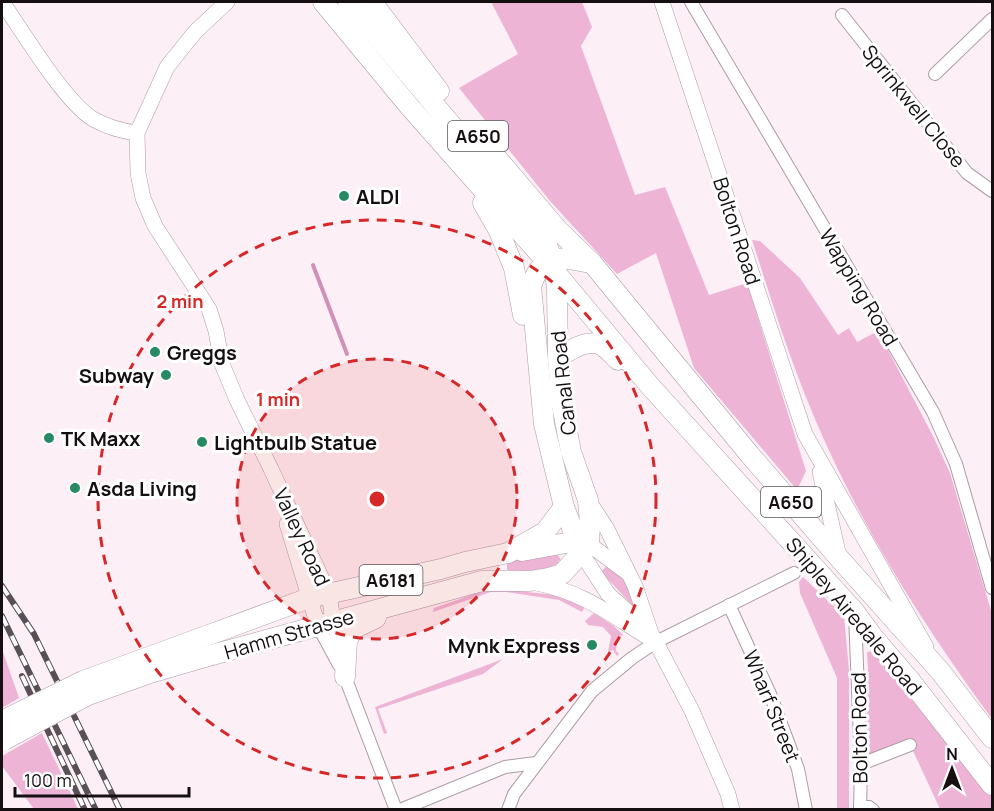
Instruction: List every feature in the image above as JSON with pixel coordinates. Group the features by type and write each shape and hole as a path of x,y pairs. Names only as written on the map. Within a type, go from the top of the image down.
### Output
{"main road":[{"name":"Canal Road","path":"322,2 409,106 551,264 561,400 571,452 588,500"},
{"name":"A650","path":"348,2 529,217 546,243 551,264"},
{"name":"A650","path":"372,2 439,90 558,230 592,263"},
{"name":"Canal Road","path":"458,160 499,231 514,268 532,369 542,390"},
{"path":"551,264 560,258 592,263"},
{"name":"Shipley Airedale Road","path":"592,263 681,373 839,558 940,671 993,738"},
{"name":"Canal Road","path":"551,264 536,272 531,286 544,424 564,507 583,546"},
{"name":"Shipley Airedale Road","path":"551,264 650,386 698,436 854,611 873,638 909,679 993,785"},
{"path":"558,358 567,351 587,344 599,344 650,386"},
{"path":"583,546 590,524 588,500"},
{"name":"Hamm Strasse","path":"2,734 88,695 147,674 212,655 327,612 508,553 545,532 564,507"},
{"name":"Hamm Strasse","path":"2,734 83,681 309,598 327,612 423,598 482,581 530,581 562,574 583,546"},
{"name":"A6181","path":"508,553 583,546"},
{"path":"839,558 854,611"},
{"path":"345,677 347,641 353,629 423,598"}],"street":[{"path":"2,2 66,93 91,118 114,129 136,134"},
{"name":"Valley Road","path":"227,2 195,32 167,67 136,134 138,173 143,198 155,226 209,309 222,364 271,469 327,612 345,677 398,810"},
{"name":"Bolton Road","path":"662,2 805,434 940,671"},
{"name":"Wapping Road","path":"691,2 933,412 956,464 993,588"},
{"name":"Sprinkwell Close","path":"842,15 967,172 993,191"},
{"path":"935,74 993,19"},
{"name":"Bolton Road","path":"817,458 839,558"},
{"name":"Valley Road","path":"271,469 309,598 327,612"},
{"name":"Canal Road","path":"588,500 607,529 629,574 654,638 692,711 728,794 732,810"},
{"path":"583,546 629,574"},
{"name":"Canal Road","path":"583,546 608,594 654,638"},
{"path":"508,810 514,794 592,691 654,638 794,573"},
{"path":"530,581 557,587 580,596 654,638"},
{"name":"Wharf Street","path":"729,605 778,716 798,769 806,810"},
{"name":"Bolton Road","path":"854,611 861,764 860,808"},
{"path":"861,764 910,745"},
{"path":"398,810 505,767 536,763"},
{"path":"860,808 869,807 873,810"}],"shaded area":[{"path":"491,2 582,2 592,27 581,46 635,195 665,187 709,295 747,283 806,471 797,490 694,368 656,253 617,274 550,201 459,88 518,54"},
{"path":"752,240 760,241 800,278 838,335 849,328 857,342 878,331 934,438 950,473 992,614 992,719 911,601 841,475 795,369"},
{"path":"553,548 561,560 553,566 527,571 507,570 507,560"},
{"path":"607,565 622,576 638,602 633,606 601,572"},
{"path":"803,577 844,616 849,670 849,809 837,809 837,678 800,593 799,582"},
{"path":"499,589 556,595 585,607 582,612 559,600 491,592 433,612 434,608 486,590"},
{"path":"594,613 623,635 617,639 616,651 619,654 617,656 613,650 608,652 611,636 603,627 588,625 585,621"},
{"path":"2,649 19,698 2,708"},
{"path":"872,651 945,733 992,797 992,809 940,809 908,740 868,754 866,675 868,671 867,652"},
{"path":"503,659 483,674 378,709 387,733 384,734 375,707"},
{"path":"42,733 78,809 34,809 2,766 2,756"}],"waterway":[{"path":"313,265 347,354"}],"railway":[{"path":"2,586 34,634 120,810"},
{"path":"2,616 96,810"},
{"path":"22,676 85,810"}],"place":[{"name":"ALDI","path":"344,196"},
{"name":"Greggs","path":"155,352"},
{"name":"Subway","path":"166,375"},
{"name":"TK Maxx","path":"49,438"},
{"name":"Lightbulb Statue","path":"202,442"},
{"name":"Asda Living","path":"75,488"},
{"name":"Mynk Express","path":"592,645"}]}
